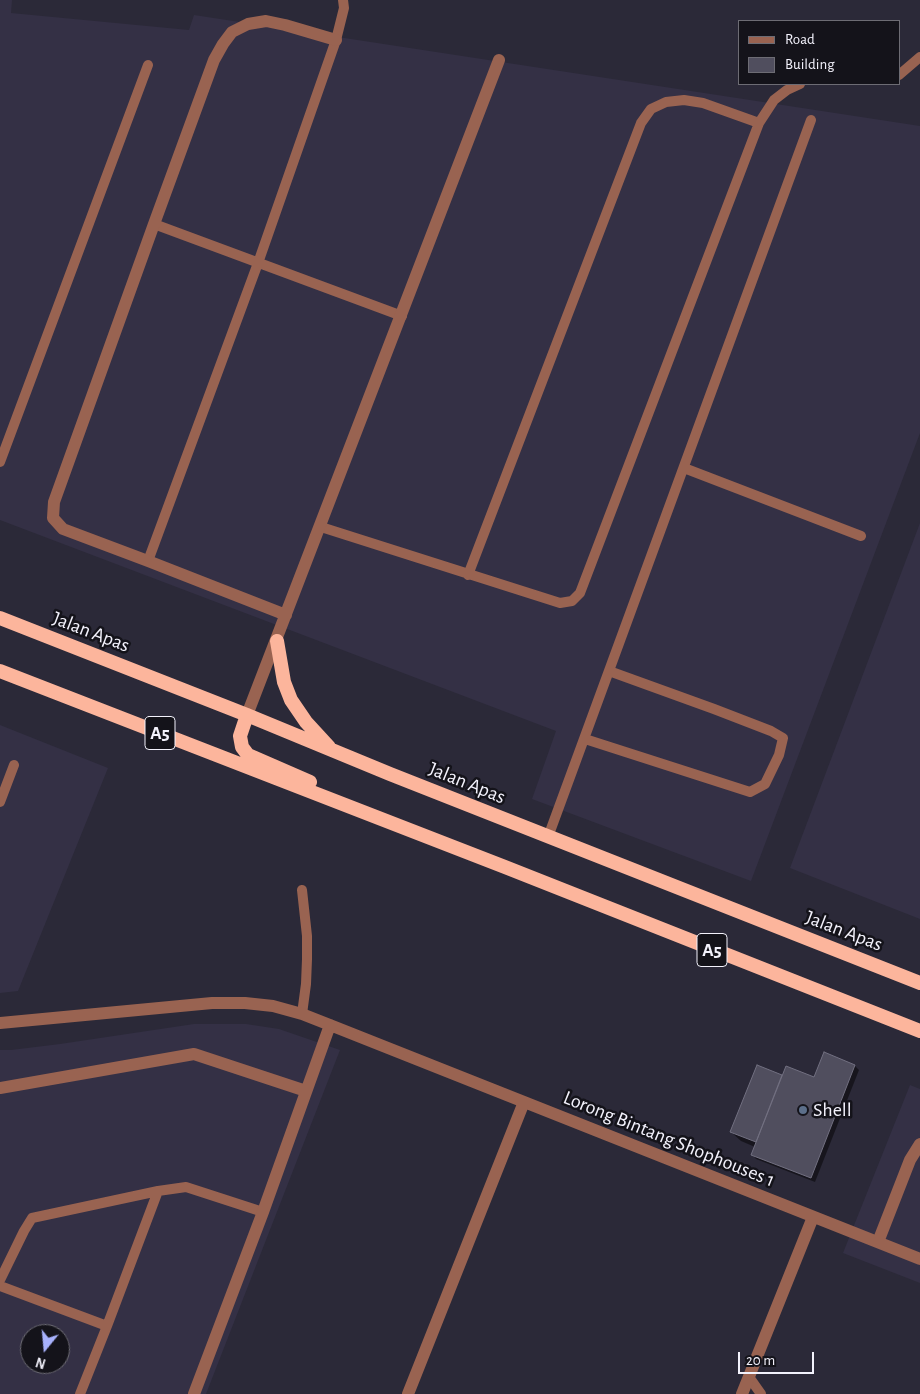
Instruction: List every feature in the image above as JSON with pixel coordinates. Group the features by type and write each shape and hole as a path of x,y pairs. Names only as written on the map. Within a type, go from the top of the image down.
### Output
{"highway":[{"name":"Jalan Apas","path":"0,618 247,715 520,826 920,983"},
{"path":"277,641 284,682 291,700 306,722 331,750"},
{"name":"A5","path":"0,671 920,1031"},
{"path":"247,715 240,736 242,747 248,755 310,782 317,789 320,796"}],"street":[{"path":"286,615 148,560 63,530 53,518 54,502 214,60 222,44 232,32 248,24 266,21 336,40"},
{"path":"247,715 499,60"},
{"name":"Lorong Bintang Shophouses 1","path":"0,1023 212,1003 245,1003 273,1006 302,1014 920,1259"},
{"path":"194,1394 263,1212 330,1025"},
{"path":"0,1088 194,1054 306,1091"},
{"path":"408,1394 524,1102"},
{"path":"878,1242 910,1160 920,1144"},
{"path":"742,1394 813,1217"}],"lane":[{"path":"148,560 258,263 336,40 344,8 343,0"},
{"path":"900,74 920,57"},
{"path":"0,462 148,66"},
{"path":"321,526 468,575 560,603 572,601 580,593 759,123 774,100 787,90 798,85"},
{"path":"468,575 641,124 651,109 666,102 684,100 702,103 759,123"},
{"path":"548,837 811,120"},
{"path":"154,224 402,316"},
{"path":"684,468 861,536"},
{"path":"585,739 750,792 765,784 780,755 783,738 771,731 609,671"},
{"path":"0,802 14,765"},
{"path":"302,890 307,951 306,984 302,1014"},
{"path":"0,1280 32,1218 158,1191 186,1187 263,1212"},
{"path":"80,1394 158,1191"},
{"path":"0,1286 107,1326"},
{"path":"748,1377 761,1394"}],"shaded area":[{"path":"0,0 12,0 11,13 189,30 194,15 920,126 920,433 751,881 532,799 556,731 0,520"},
{"path":"920,523 920,919 790,868"},
{"path":"0,725 108,768 18,991 0,993"},
{"path":"194,1024 246,1024 279,1029 340,1050 206,1394 0,1394 0,1050"},
{"path":"910,1085 920,1089 920,1283 843,1253"}],"building":[{"name":"Shell","path":"824,1052 855,1065 811,1178 751,1155 786,1066 814,1077"},
{"path":"757,1065 782,1075 756,1142 730,1132"}],"place":[{"name":"Shell","path":"803,1110"}]}
